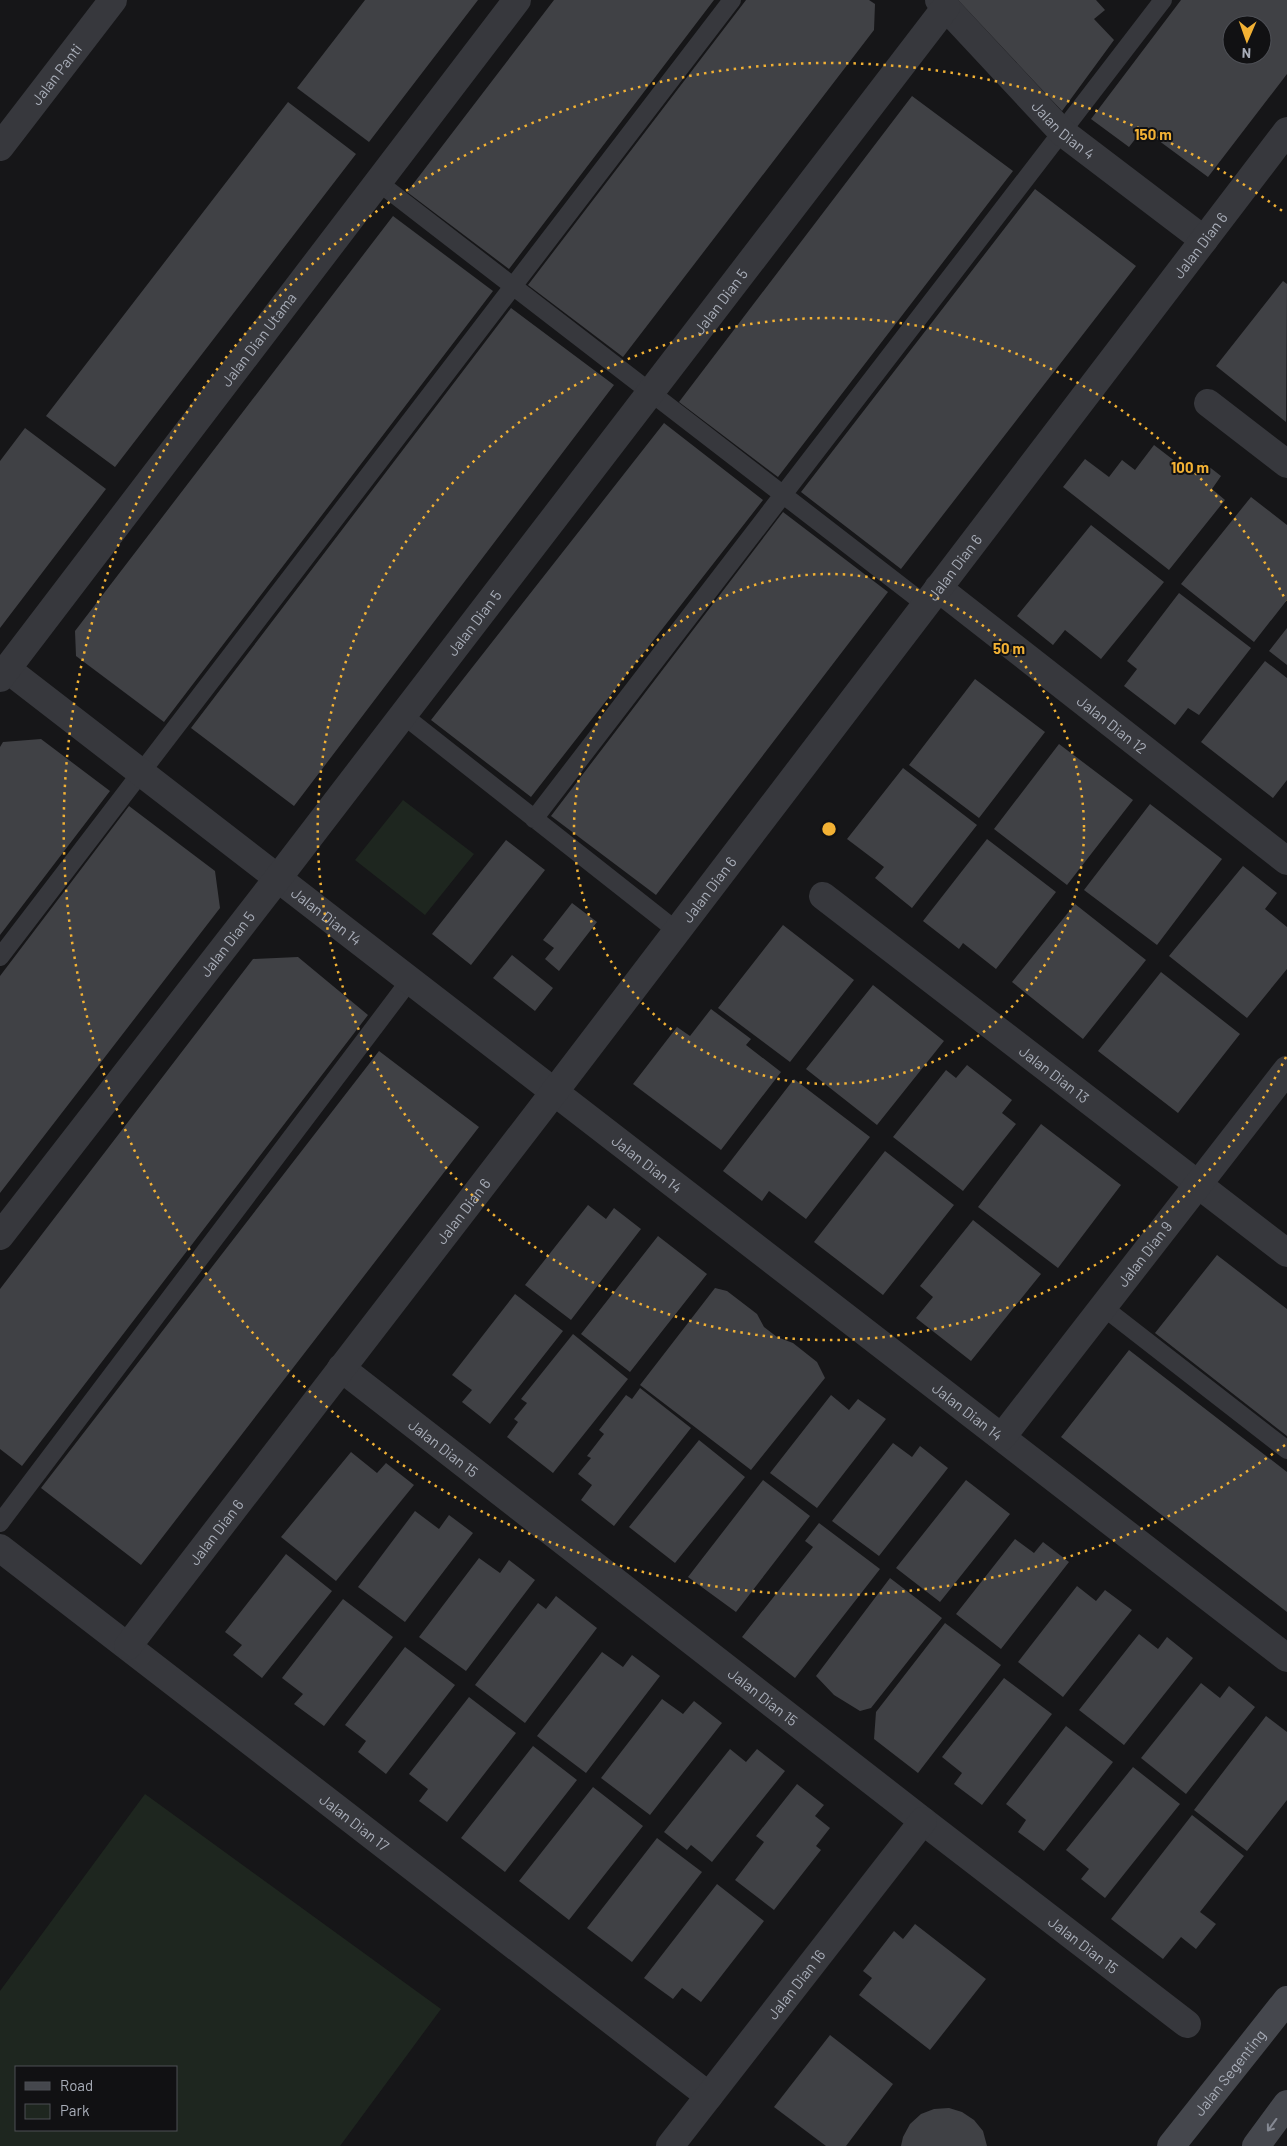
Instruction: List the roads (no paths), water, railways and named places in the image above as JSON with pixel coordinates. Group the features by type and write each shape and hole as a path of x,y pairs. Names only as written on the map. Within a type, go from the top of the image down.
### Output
{"street":[{"name":"Jalan Dian Utama","path":"3,673 517,0"},
{"name":"Jalan Panti","path":"3,136 106,3"},
{"name":"Jalan Dian 4","path":"943,4 1062,132 1204,240"},
{"name":"Jalan Dian 5","path":"0,1236 651,392 943,4"},
{"name":"Jalan Dian 6","path":"128,1646 677,931 1287,131"},
{"path":"1208,403 1287,464"},
{"name":"Jalan Dian 12","path":"932,597 1287,861"},
{"name":"Jalan Dian 14","path":"3,673 142,772 1287,1658"},
{"name":"Jalan Dian 13","path":"824,896 1287,1253"},
{"name":"Jalan Dian 9","path":"1002,1438 1287,1070"},
{"name":"Jalan Dian 15","path":"341,1368 922,1821 1187,2024"},
{"name":"Jalan Dian 17","path":"0,1548 709,2096"},
{"name":"Jalan Dian 16","path":"670,2146 922,1821"},
{"name":"Jalan Segenting","path":"1172,2146 1287,2000"},
{"path":"1256,2146 1287,2104"}],"lane":[{"path":"0,957 732,0"},
{"path":"534,819 1163,0"},
{"path":"378,182 783,495 932,597"},
{"path":"403,715 677,931"},
{"path":"0,1523 410,980"},
{"path":"1103,1307 1287,1450"}]}
